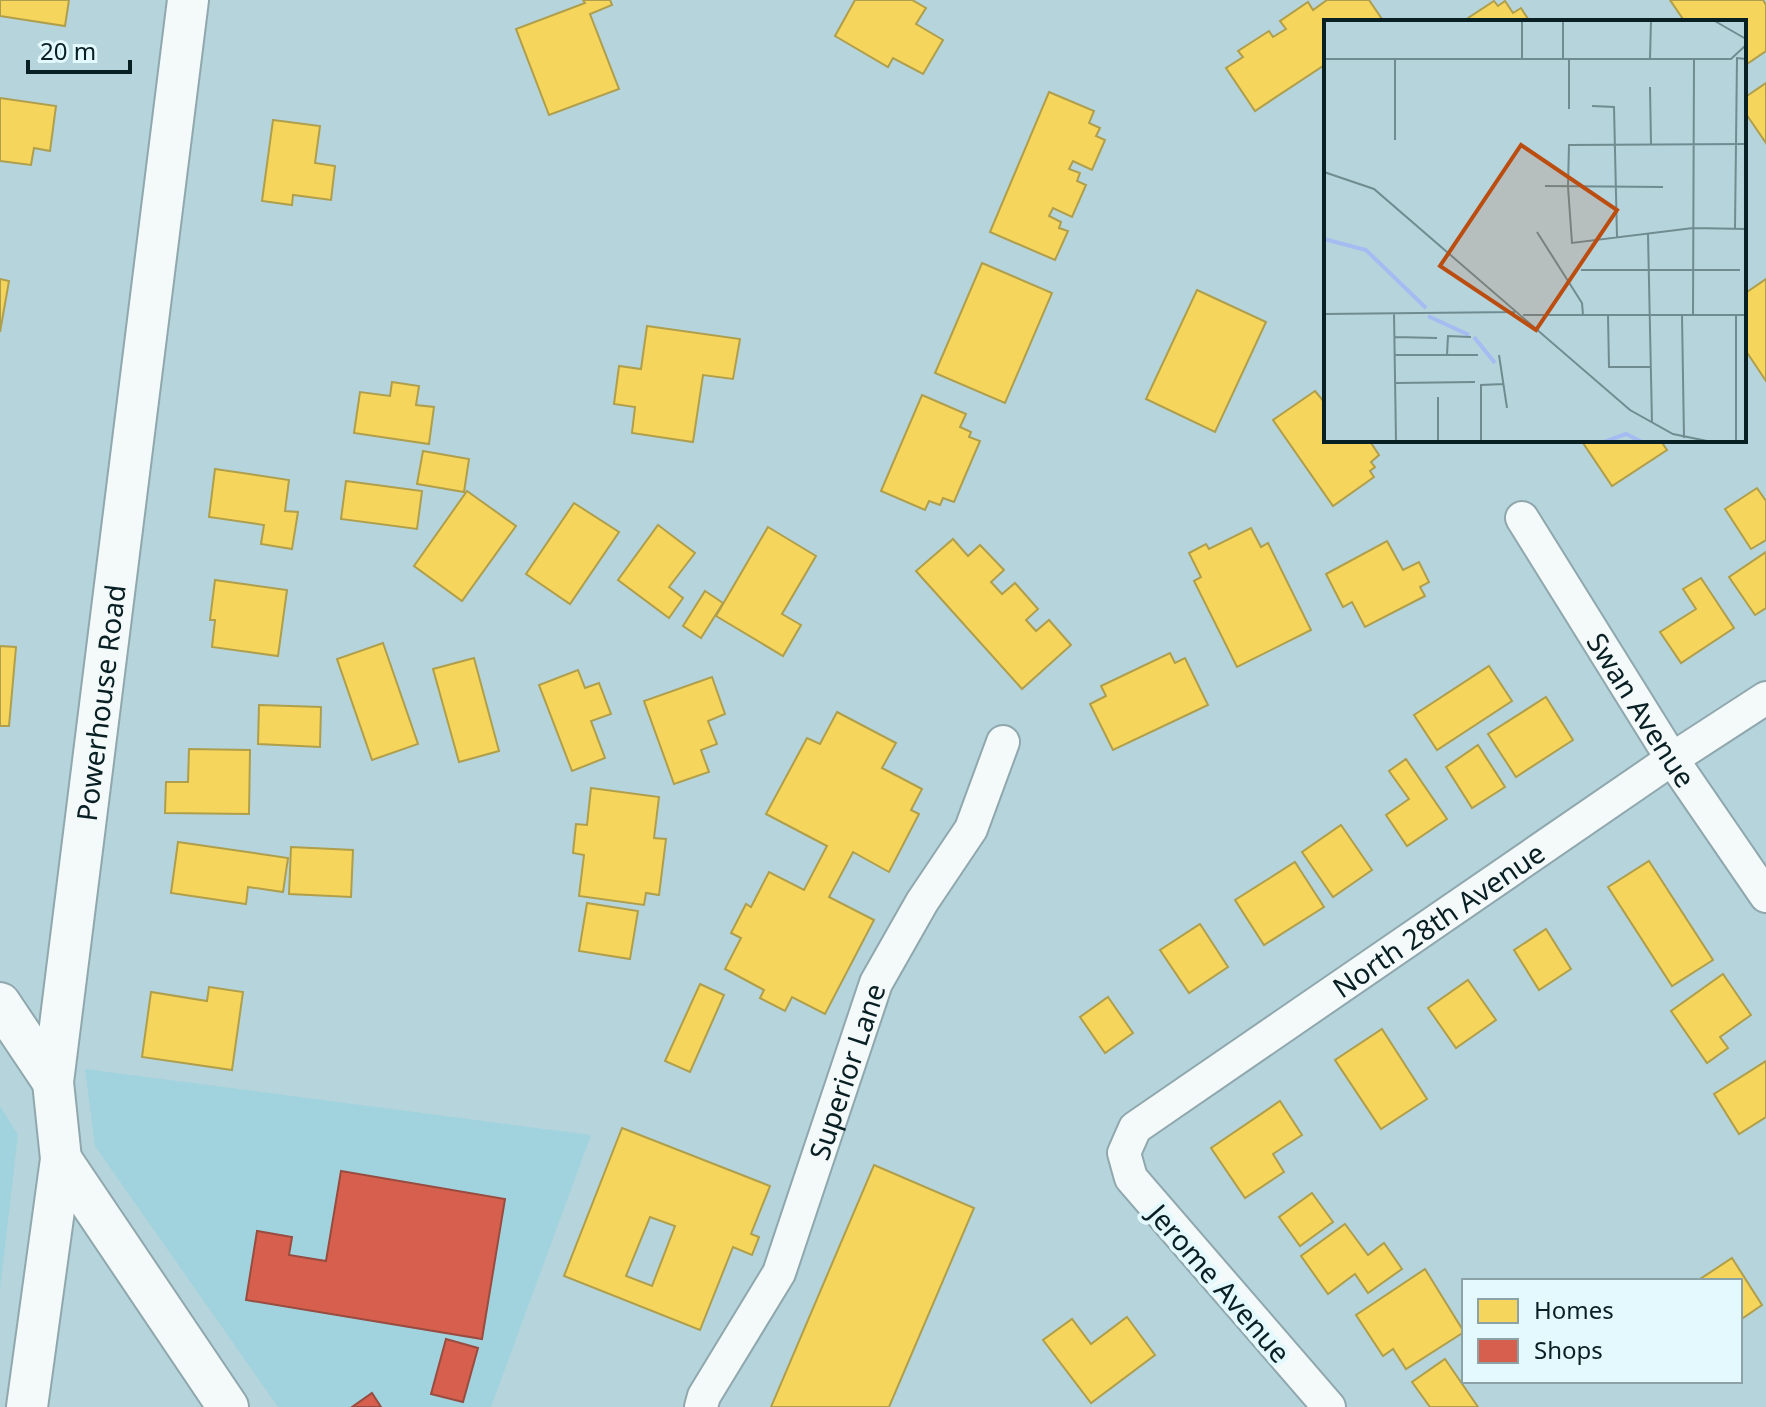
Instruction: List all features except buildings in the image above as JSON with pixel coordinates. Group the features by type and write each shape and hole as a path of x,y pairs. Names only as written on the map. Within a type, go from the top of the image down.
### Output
{"street":[{"name":"Powerhouse Road","path":"27,1407 61,1159 53,1082 188,0"},
{"name":"Swan Avenue","path":"1522,518 1672,759 1766,896"},
{"name":"North 28th Avenue","path":"1124,1153 1135,1128 1156,1112 1766,698"},
{"name":"Superior Lane","path":"701,1407 704,1396 779,1273 876,983 922,902 971,829 1003,742"},
{"path":"0,1003 53,1082"},
{"name":"Jerome Avenue","path":"1124,1153 1131,1178 1149,1202 1329,1407"},
{"path":"61,1159 228,1407"}],"shaded area":[{"path":"85,1069 591,1135 491,1407 278,1407 95,1146"},
{"path":"0,1106 18,1135 0,1289"}]}
